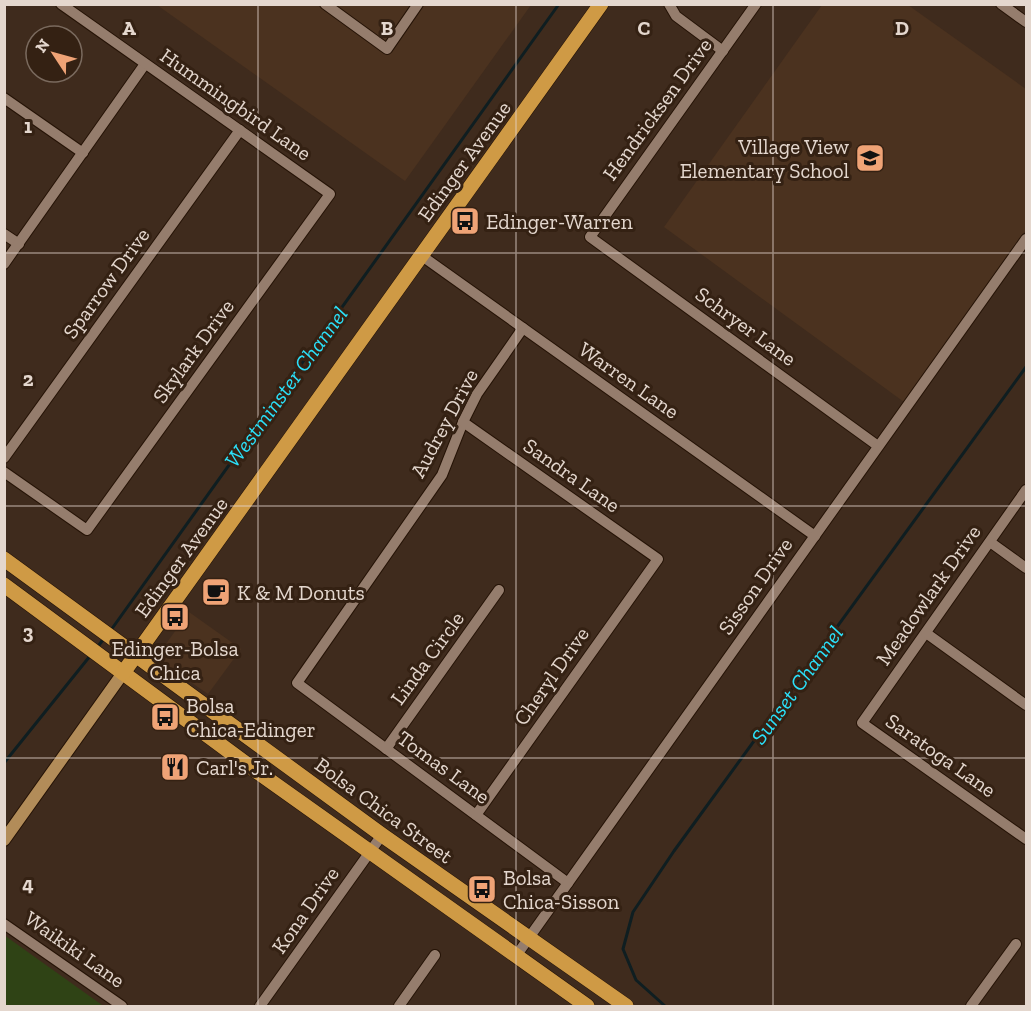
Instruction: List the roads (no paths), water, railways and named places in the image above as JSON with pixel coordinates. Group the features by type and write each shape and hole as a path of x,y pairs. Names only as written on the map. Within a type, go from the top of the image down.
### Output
{"main road":[{"name":"Edinger Avenue","path":"4,840 601,4"},
{"name":"Bolsa Chica Street","path":"4,559 382,835 626,1006"},
{"name":"Bolsa Chica Street","path":"4,585 245,763 587,1006"},
{"path":"245,763 258,745"}],"street":[{"name":"Hummingbird Lane","path":"61,4 330,194"},
{"path":"325,4 387,49 418,4"},
{"path":"669,4 676,16 723,51"},
{"name":"Hendricksen Drive","path":"590,237 756,4"},
{"path":"1001,4 1026,22"},
{"path":"4,264 145,64"},
{"path":"4,98 83,153"},
{"name":"Sparrow Drive","path":"4,458 240,130"},
{"name":"Skylark Drive","path":"4,472 87,530 330,194"},
{"path":"4,234 19,244"},
{"name":"Schryer Lane","path":"590,237 878,446"},
{"name":"Sisson Drive","path":"516,956 1026,239"},
{"name":"Warren Lane","path":"422,256 815,536"},
{"name":"Audrey Drive","path":"297,683 442,475 477,394 523,328"},
{"name":"Sandra Lane","path":"464,422 658,559"},
{"name":"Meadowlark Drive","path":"862,723 1026,490"},
{"path":"990,542 1026,568"},
{"name":"Cheryl Drive","path":"476,815 658,559"},
{"name":"Linda Circle","path":"386,749 500,590"},
{"path":"926,633 1026,705"},
{"name":"Tomas Lane","path":"297,683 568,883"},
{"name":"Saratoga Lane","path":"862,723 1026,839"},
{"name":"Kona Drive","path":"260,1006 382,835"},
{"name":"Waikiki Lane","path":"4,924 122,1006"},
{"path":"971,1006 1016,944"},
{"path":"399,1006 435,955"}],"waterway":[{"name":"Westminster Channel","path":"111,630 559,4"},
{"name":"Sunset Channel","path":"665,1006 636,980 623,949 633,912 674,851 1026,367"},
{"name":"Westminster Channel","path":"96,649 105,637"},
{"name":"Westminster Channel","path":"4,763 90,656"}],"place":[{"name":"Village View Elementary School","path":"870,158"},
{"name":"Edinger-Warren","path":"465,221"},
{"name":"K & M Donuts","path":"216,592"},
{"name":"Edinger-Bolsa Chica","path":"175,617"},
{"name":"Bolsa Chica-Edinger","path":"165,717"},
{"name":"Carl's Jr.","path":"175,767"},
{"name":"Bolsa Chica-Sisson","path":"482,889"}]}
